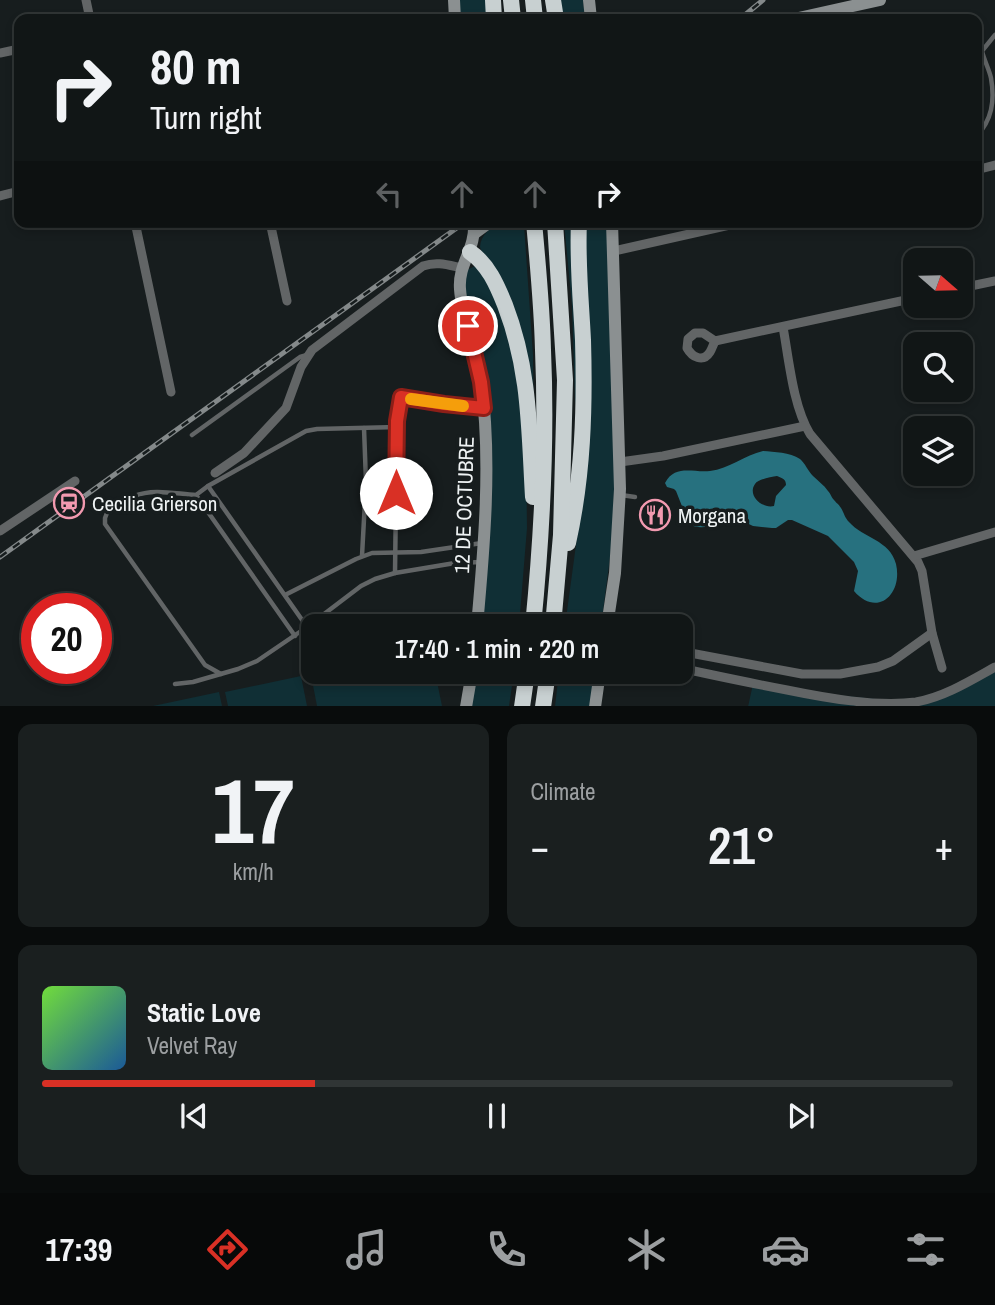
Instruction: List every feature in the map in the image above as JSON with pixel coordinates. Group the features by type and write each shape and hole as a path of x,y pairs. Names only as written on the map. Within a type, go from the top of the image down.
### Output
{"highway":[{"path":"534,228 544,351 544,411 534,614"},
{"path":"555,228 565,380 564,466 555,614"},
{"path":"556,597 575,515 583,440 579,228"},
{"path":"470,252 479,258 492,276 519,347 530,439 538,575"},
{"path":"522,706 525,684"},
{"path":"543,706 546,684"}],"street":[{"path":"817,14 880,0"},
{"path":"136,228 171,392"},
{"path":"271,228 287,301"},
{"name":"12 DE OCTUBRE","path":"474,228 470,252 462,268 460,280 461,299 475,352 484,408 486,476 478,614"},
{"path":"609,614 615,573 620,495 612,228"},
{"path":"614,251 716,228"},
{"path":"215,473 244,453 286,408 301,367 312,350 423,266 442,263 462,268"},
{"path":"973,286 995,281"},
{"path":"715,341 903,301"},
{"path":"783,327 797,401 805,426 914,556 922,570 932,633 942,668"},
{"path":"620,462 663,456 805,426"},
{"path":"0,531 75,481"},
{"path":"914,556 995,532"},
{"path":"693,654 802,674 841,674 878,667 893,661 932,633"},
{"path":"693,671 842,704 922,704 994,671"},
{"path":"466,706 470,684"},
{"path":"596,706 599,684"}],"lane":[{"path":"982,48 995,35"},
{"path":"982,58 991,78 995,102 982,129"},
{"path":"192,435 300,357 308,355"},
{"path":"395,573 397,427 401,397 484,408"},
{"path":"221,674 205,665 105,524 109,508 135,495 161,492 196,495 306,431 397,427"},
{"path":"362,557 366,482 364,428"},
{"path":"208,486 301,618"},
{"path":"196,495 295,636"},
{"path":"620,495 635,497"},
{"path":"285,595 372,553 421,552 483,543"},
{"path":"324,614 374,579 455,563 483,562"},
{"path":"175,684 193,682 238,669 301,632"}],"shaded area":[{"path":"458,0 488,0 489,14 459,14"},
{"path":"558,0 583,0 584,14 559,14"},
{"path":"524,228 533,355 534,440 527,370 480,247 484,235 490,230"},
{"path":"565,228 575,228 577,408 575,400 572,306"},
{"path":"585,228 607,228 615,464 612,542 603,614 567,614 584,486"},
{"path":"475,266 483,268 516,354 526,455 527,528 520,614 482,614 489,497 464,285 467,270"},
{"path":"995,667 995,706 748,706 753,684 786,690 915,703"},
{"path":"301,676 307,706 228,706 225,692"},
{"path":"313,684 437,684 442,706 317,706"},
{"path":"473,684 512,684 509,706 470,706"},
{"path":"558,684 593,684 590,706 555,706"},
{"path":"219,692 222,706 153,706"}],"water":[{"path":"756,453 782,453 800,459 841,508 849,522 888,550 896,564 897,575 896,585 886,599 871,602 863,599 854,591 858,571 854,562 828,536 792,520 776,528 753,526 736,518 706,527 689,524 676,491 665,483 669,477 679,471 717,470","holes":["777,476 784,480 786,485 776,496 774,506 765,505 754,497 753,488 759,481"]}],"railway":[{"path":"746,14 763,0"},
{"path":"0,557 457,228"}],"slow traffic":[{"path":"411,399 463,406"}],"place":[{"name":"Cecilia Grierson","path":"69,503"},
{"name":"Morgana","path":"655,515"}],"route":[{"path":"396,493 397,421 401,397 484,408 468,326"}]}
